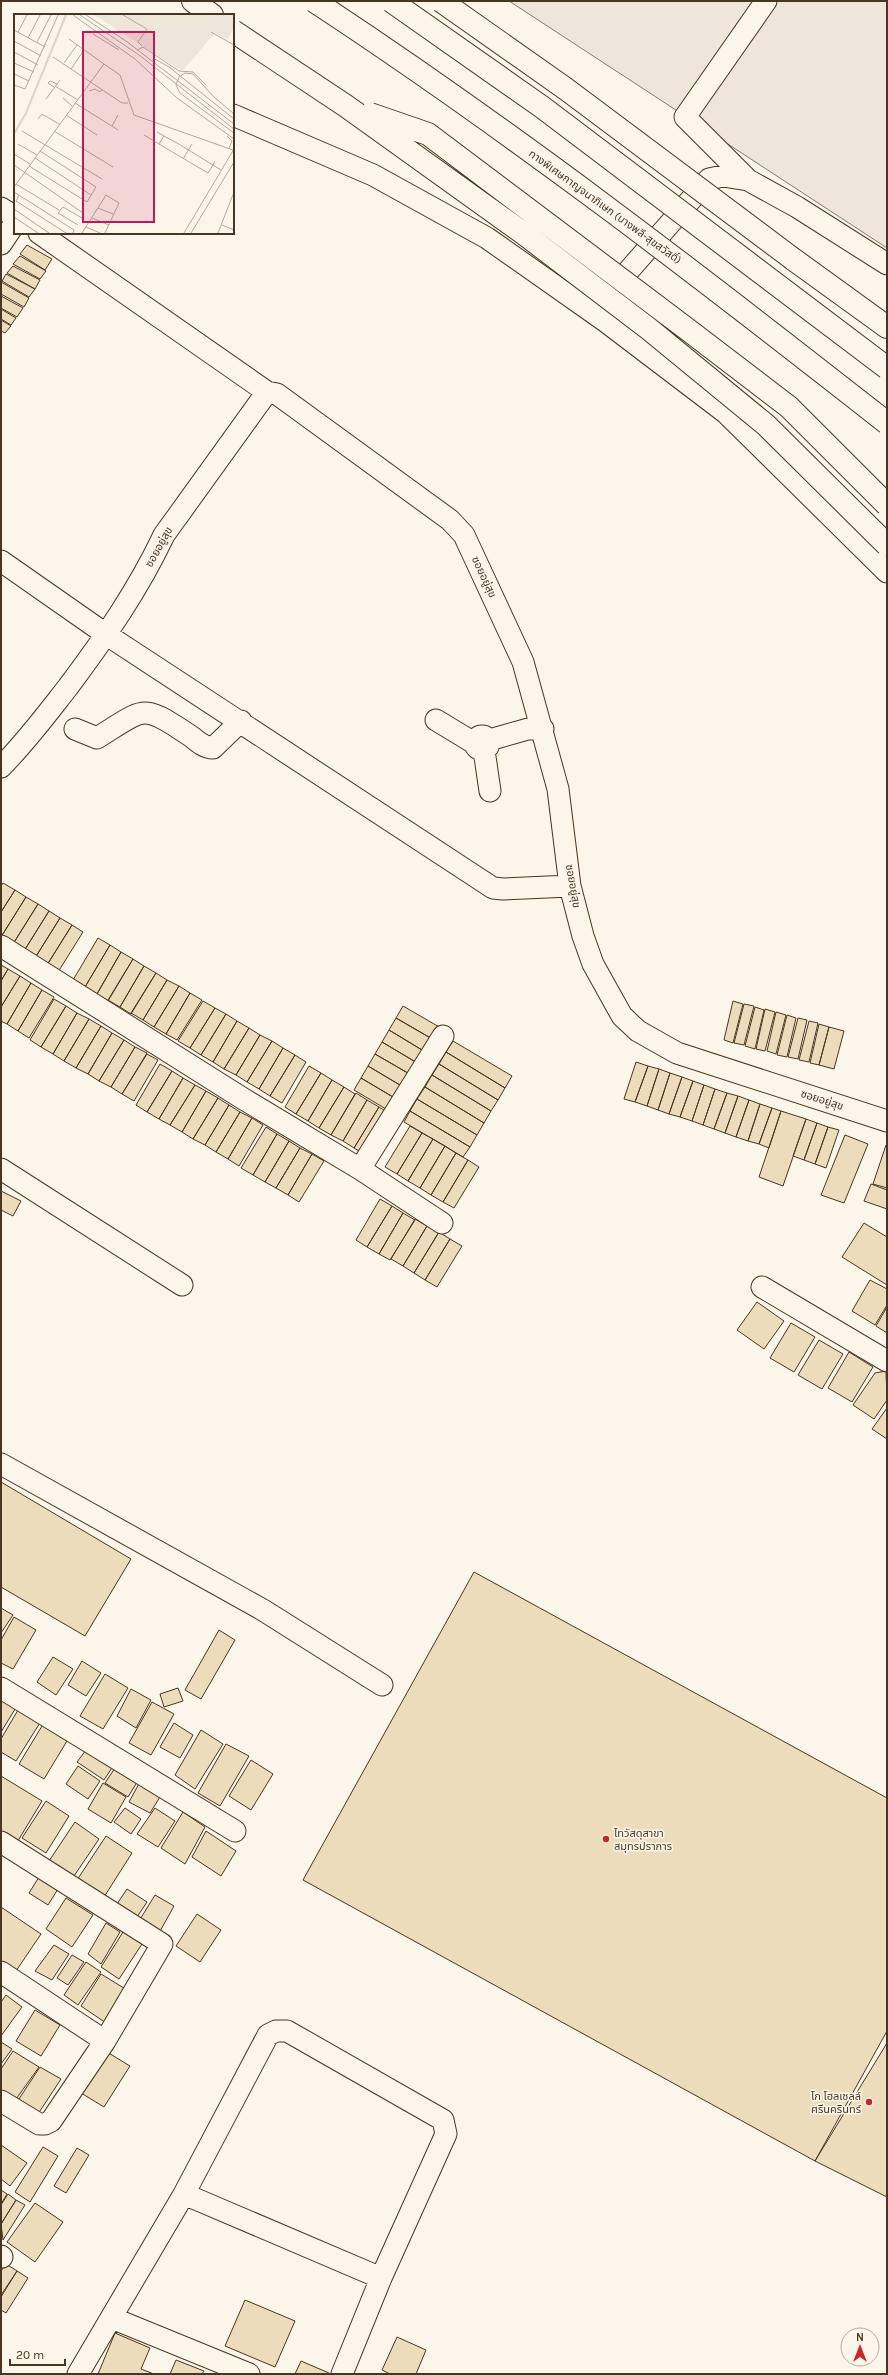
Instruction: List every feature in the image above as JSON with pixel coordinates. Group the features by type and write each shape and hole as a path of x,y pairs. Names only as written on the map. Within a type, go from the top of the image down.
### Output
{"highway":[{"path":"193,1 211,14"},
{"name":"ทางพิเศษกาญจนาภิเษก (บางพลี-สุขสวัสดิ์)","path":"314,1 516,141 699,276 887,423"},
{"path":"391,1 542,107 887,368"},
{"path":"440,1 566,89 769,242 883,323"},
{"path":"234,32 346,106 523,233 650,329 766,425 887,545"},
{"path":"346,106 428,134 789,407 887,505"}],"street":[{"path":"766,1 685,117 748,180 797,207 887,264"},
{"path":"234,115 373,175 487,238 592,312 726,413 887,572"},
{"path":"592,312 709,179 723,176 748,180"},
{"path":"1,208 14,216"},
{"path":"1,244 14,224"},
{"path":"40,234 267,392"},
{"name":"ซอยอยู่สุข","path":"1,767 25,743 107,635 153,560 164,535 267,392 277,394 450,520 464,535 523,662 558,789 570,886 593,964 622,1016 638,1031 677,1053 887,1121"},
{"path":"1,561 107,635 241,721 493,888 570,886"},
{"path":"75,729 97,738 131,716 143,713 152,714 161,716 204,745 213,748 241,721"},
{"path":"436,720 482,744 528,729 542,728"},
{"path":"482,744 490,791"},
{"path":"1,946 242,1098 360,1169 442,1224"},
{"path":"360,1169 443,1036"},
{"path":"1,1169 182,1285"},
{"path":"762,1287 887,1361"},
{"path":"1,1464 263,1610 382,1685"},
{"path":"1,1688 235,1830"},
{"path":"1,1842 162,1944 106,2041 51,2121 45,2124 39,2124 1,2101"},
{"path":"1,1972 106,2041"},
{"path":"78,2374 184,2194 268,2035 276,2031 287,2031 443,2120 446,2126 446,2134 381,2278 342,2374"},
{"path":"184,2194 381,2278"},
{"path":"112,2318 249,2374"}],"shaded area":[{"path":"509,1 887,1 887,248"}],"building":[{"path":"27,245 52,259 45,270 20,254"},
{"path":"20,256 46,271 40,279 13,264"},
{"path":"13,266 40,280 35,289 7,273"},
{"path":"6,274 35,289 29,297 2,281"},
{"path":"1,282 29,298 24,307 1,294"},
{"path":"1,296 23,308 17,317 1,308"},
{"path":"1,309 16,318 11,325 1,319"},
{"path":"1,320 11,326 5,333 1,331"},
{"path":"3,883 15,890 1,912 1,886"},
{"path":"15,890 26,897 1,937 1,912"},
{"path":"26,897 38,904 13,944 1,937"},
{"path":"38,904 49,911 24,951 13,944"},
{"path":"49,911 60,918 35,958 24,951"},
{"path":"60,918 72,925 47,965 35,958"},
{"path":"72,925 83,932 58,972 47,965"},
{"path":"98,938 110,945 85,987 73,980"},
{"path":"110,945 121,952 97,994 85,987"},
{"path":"121,952 133,959 108,1001 97,994"},
{"path":"133,959 144,966 120,1007 108,1000"},
{"path":"1,965 8,969 1,981"},
{"path":"144,966 156,973 131,1014 120,1007"},
{"path":"8,969 20,976 1,1007 1,981"},
{"path":"156,973 167,980 143,1020 131,1013"},
{"path":"20,976 31,983 7,1024 1,1021 1,1007"},
{"path":"167,980 179,986 154,1027 143,1020"},
{"path":"31,983 42,990 18,1031 7,1024"},
{"path":"179,986 190,993 166,1034 154,1027"},
{"path":"42,990 54,997 29,1038 18,1031"},
{"path":"190,993 202,1000 177,1040 166,1034"},
{"path":"54,999 66,1006 41,1047 30,1040"},
{"path":"203,1001 215,1008 190,1048 178,1041"},
{"path":"733,1001 743,1004 733,1043 724,1040"},
{"path":"744,1004 754,1006 744,1045 734,1043"},
{"path":"66,1006 77,1013 53,1054 41,1047"},
{"path":"403,1006 441,1028 434,1040 396,1018"},
{"path":"755,1007 764,1010 755,1049 745,1046"},
{"path":"215,1008 226,1014 201,1055 190,1048"},
{"path":"765,1009 775,1012 765,1051 756,1049"},
{"path":"776,1012 786,1015 776,1054 767,1051"},
{"path":"77,1013 89,1019 64,1061 53,1054"},
{"path":"226,1014 237,1021 213,1062 201,1055"},
{"path":"787,1015 796,1018 787,1057 777,1055"},
{"path":"396,1018 434,1040 427,1053 389,1030"},
{"path":"798,1018 807,1020 798,1059 788,1057"},
{"path":"89,1019 101,1026 76,1068 64,1061"},
{"path":"237,1021 249,1028 224,1069 213,1062"},
{"path":"809,1021 818,1023 809,1062 799,1060"},
{"path":"819,1024 829,1027 819,1065 810,1063"},
{"path":"101,1026 112,1033 88,1074 76,1068"},
{"path":"829,1027 844,1031 834,1069 819,1065"},
{"path":"249,1028 260,1035 236,1075 224,1069"},
{"path":"389,1030 427,1053 419,1064 382,1042"},
{"path":"112,1033 124,1040 99,1081 88,1074"},
{"path":"260,1035 272,1041 247,1082 236,1075"},
{"path":"124,1040 135,1047 111,1087 99,1081"},
{"path":"272,1041 283,1048 259,1089 247,1082"},
{"path":"453,1041 512,1076 505,1088 446,1052"},
{"path":"382,1042 419,1064 413,1076 375,1054"},
{"path":"135,1047 147,1053 122,1094 111,1087"},
{"path":"283,1048 295,1055 270,1096 259,1089"},
{"path":"446,1052 505,1088 498,1100 439,1064"},
{"path":"147,1054 158,1060 134,1101 122,1094"},
{"path":"375,1054 413,1076 405,1088 368,1066"},
{"path":"295,1055 306,1062 282,1103 270,1096"},
{"path":"636,1062 648,1066 635,1102 624,1099"},
{"path":"160,1064 172,1071 147,1112 136,1105"},
{"path":"439,1064 498,1100 491,1111 432,1075"},
{"path":"309,1066 321,1073 296,1114 285,1107"},
{"path":"368,1066 405,1088 398,1100 361,1078"},
{"path":"648,1066 659,1069 647,1106 635,1102"},
{"path":"659,1069 670,1073 658,1110 647,1106"},
{"path":"172,1071 183,1078 159,1119 147,1112"},
{"path":"321,1073 332,1080 308,1121 296,1114"},
{"path":"670,1073 682,1077 669,1114 658,1110"},
{"path":"432,1075 491,1111 484,1123 425,1087"},
{"path":"682,1077 693,1081 680,1117 669,1114"},
{"path":"183,1078 195,1085 170,1125 159,1119"},
{"path":"361,1078 398,1100 391,1112 354,1090"},
{"path":"332,1080 344,1087 319,1128 308,1121"},
{"path":"693,1081 704,1085 692,1121 680,1117"},
{"path":"195,1085 206,1091 182,1132 170,1125"},
{"path":"704,1085 715,1089 703,1125 692,1121"},
{"path":"344,1087 355,1094 331,1135 319,1128"},
{"path":"425,1087 484,1123 477,1135 417,1099"},
{"path":"715,1089 727,1093 714,1129 703,1125"},
{"path":"206,1091 218,1098 193,1139 182,1132"},
{"path":"356,1093 367,1100 343,1141 331,1135"},
{"path":"727,1093 738,1096 725,1133 714,1129"},
{"path":"738,1096 749,1100 736,1137 725,1133"},
{"path":"218,1098 229,1105 205,1145 193,1139"},
{"path":"417,1099 477,1135 470,1147 410,1111"},
{"path":"367,1100 379,1107 354,1148 343,1141"},
{"path":"749,1100 760,1104 748,1141 736,1137"},
{"path":"760,1104 772,1108 759,1144 748,1141"},
{"path":"229,1105 240,1112 216,1152 205,1145"},
{"path":"379,1107 390,1114 366,1155 354,1148"},
{"path":"772,1108 781,1111 769,1148 759,1144"},
{"path":"410,1111 470,1147 463,1157 404,1122"},
{"path":"781,1111 806,1119 783,1186 759,1177"},
{"path":"240,1112 252,1118 228,1159 216,1152"},
{"path":"252,1118 263,1125 239,1166 228,1159"},
{"path":"806,1119 817,1123 804,1160 793,1156"},
{"path":"817,1123 828,1127 815,1164 804,1160"},
{"path":"410,1126 422,1133 397,1174 385,1167"},
{"path":"266,1127 277,1134 253,1175 241,1168"},
{"path":"828,1127 839,1130 826,1168 815,1164"},
{"path":"422,1133 433,1139 408,1181 397,1174"},
{"path":"277,1134 289,1141 265,1182 253,1175"},
{"path":"845,1135 868,1144 844,1203 821,1195"},
{"path":"433,1139 445,1146 420,1188 408,1181"},
{"path":"289,1141 300,1148 276,1188 265,1182"},
{"path":"886,1145 887,1146 887,1188 873,1184"},
{"path":"445,1146 456,1153 431,1195 420,1188"},
{"path":"300,1148 312,1154 288,1195 276,1188"},
{"path":"456,1153 468,1160 443,1202 431,1195"},
{"path":"312,1154 324,1161 299,1202 288,1195"},
{"path":"468,1160 479,1167 454,1208 443,1202"},
{"path":"871,1184 887,1190 887,1209 864,1201"},
{"path":"1,1191 21,1201 13,1216 1,1210"},
{"path":"380,1199 392,1206 367,1247 356,1240"},
{"path":"392,1206 403,1213 379,1254 367,1247"},
{"path":"403,1213 415,1220 390,1260 379,1254"},
{"path":"415,1219 427,1226 403,1266 391,1259"},
{"path":"864,1223 887,1237 887,1285 842,1257"},
{"path":"427,1226 439,1232 414,1273 403,1266"},
{"path":"439,1232 450,1239 425,1280 414,1273"},
{"path":"450,1239 462,1246 437,1287 425,1280"},
{"path":"870,1280 887,1289 887,1305 875,1325 852,1311"},
{"path":"757,1302 784,1321 764,1349 737,1330"},
{"path":"887,1307 887,1333 876,1326"},
{"path":"791,1323 815,1337 794,1372 770,1358"},
{"path":"819,1340 843,1354 822,1389 798,1375"},
{"path":"849,1352 873,1367 852,1402 828,1388"},
{"path":"886,1371 887,1400 874,1419 853,1405 875,1373"},
{"path":"887,1408 887,1439 872,1429"},
{"path":"1,1482 131,1559 85,1636 1,1587"},
{"name":"ไทวัสดุสาขา สมุทรปราการ","path":"474,1572 887,1798 887,2031 815,2161 303,1880"},
{"path":"1,1608 13,1615 1,1633"},
{"path":"14,1617 36,1630 13,1669 1,1663 1,1640"},
{"path":"219,1630 235,1640 201,1699 185,1690"},
{"path":"53,1657 73,1669 56,1695 37,1682"},
{"path":"82,1661 101,1673 86,1696 68,1685"},
{"path":"105,1674 128,1688 103,1729 80,1716"},
{"path":"178,1688 183,1701 164,1707 160,1694"},
{"path":"131,1689 151,1700 136,1728 117,1716"},
{"path":"1,1697 17,1706 1,1732"},
{"path":"152,1702 174,1714 151,1755 129,1743"},
{"path":"21,1705 43,1718 16,1761 1,1752 1,1739"},
{"path":"45,1721 70,1736 44,1779 19,1764"},
{"path":"174,1723 193,1735 180,1758 160,1747"},
{"path":"201,1730 223,1744 195,1789 175,1775"},
{"path":"226,1744 249,1756 220,1806 198,1793"},
{"path":"89,1746 115,1763 104,1780 77,1762"},
{"path":"251,1760 273,1774 251,1810 229,1796"},
{"path":"117,1765 139,1779 128,1797 105,1783"},
{"path":"78,1766 100,1781 88,1799 66,1784"},
{"path":"1,1776 42,1801 16,1844 1,1835"},
{"path":"141,1780 163,1792 150,1813 129,1802"},
{"path":"103,1783 126,1797 111,1823 88,1809"},
{"path":"46,1801 69,1816 46,1853 22,1838"},
{"path":"125,1808 141,1819 131,1834 114,1822"},
{"path":"155,1808 175,1821 158,1847 137,1834"},
{"path":"183,1812 205,1827 185,1864 161,1848"},
{"path":"75,1822 99,1839 74,1876 49,1861"},
{"path":"206,1831 236,1851 221,1876 192,1857"},
{"path":"106,1836 132,1853 104,1897 77,1880"},
{"path":"39,1877 58,1889 48,1905 29,1893"},
{"path":"127,1889 147,1902 135,1920 115,1907"},
{"path":"155,1895 174,1906 159,1933 139,1921"},
{"path":"66,1898 93,1915 72,1947 46,1929"},
{"path":"1,1907 41,1934 16,1971 1,1961"},
{"path":"197,1914 221,1930 200,1962 176,1946"},
{"path":"106,1923 120,1932 101,1964 88,1954"},
{"path":"123,1932 142,1944 119,1979 101,1967"},
{"path":"54,1945 69,1954 52,1980 35,1971"},
{"path":"72,1955 84,1962 68,1985 57,1978"},
{"path":"86,1962 101,1972 78,2005 64,1995"},
{"path":"101,1974 127,1990 106,2023 81,2006"},
{"path":"6,1995 22,2007 1,2036 1,2002"},
{"path":"35,2010 60,2025 41,2056 16,2041"},
{"path":"1,2042 12,2049 1,2064"},
{"name":"โก โฮลเซลล์ ศรีนครินทร์","path":"887,2043 887,2197 815,2161"},
{"path":"13,2051 39,2067 14,2102 1,2094 1,2069"},
{"path":"107,2052 130,2066 104,2107 81,2093"},
{"path":"40,2067 61,2079 38,2114 17,2102"},
{"path":"1,2145 27,2163 10,2186 1,2179"},
{"path":"43,2147 58,2156 30,2202 15,2192"},
{"path":"77,2148 89,2155 66,2193 54,2186"},
{"path":"1,2190 7,2194 1,2204"},
{"path":"8,2194 16,2200 1,2224 1,2205"},
{"path":"16,2200 25,2205 3,2240 1,2224"},
{"path":"35,2203 63,2222 35,2262 7,2242"},
{"path":"6,2264 17,2271 1,2295 1,2271"},
{"path":"17,2271 28,2278 6,2313 1,2310 1,2297"},
{"path":"245,2300 295,2321 275,2367 225,2346"},
{"path":"115,2333 150,2348 141,2369 154,2374 98,2374"},
{"path":"397,2337 426,2350 416,2374 390,2374 382,2370"},
{"path":"176,2360 204,2371 202,2374 170,2374"},
{"path":"301,2361 329,2373 329,2374 295,2374"}],"place":[{"name":"ไทวัสดุสาขา สมุทรปราการ","path":"606,1839"},
{"name":"โก โฮลเซลล์ ศรีนครินทร์","path":"869,2102"}]}
